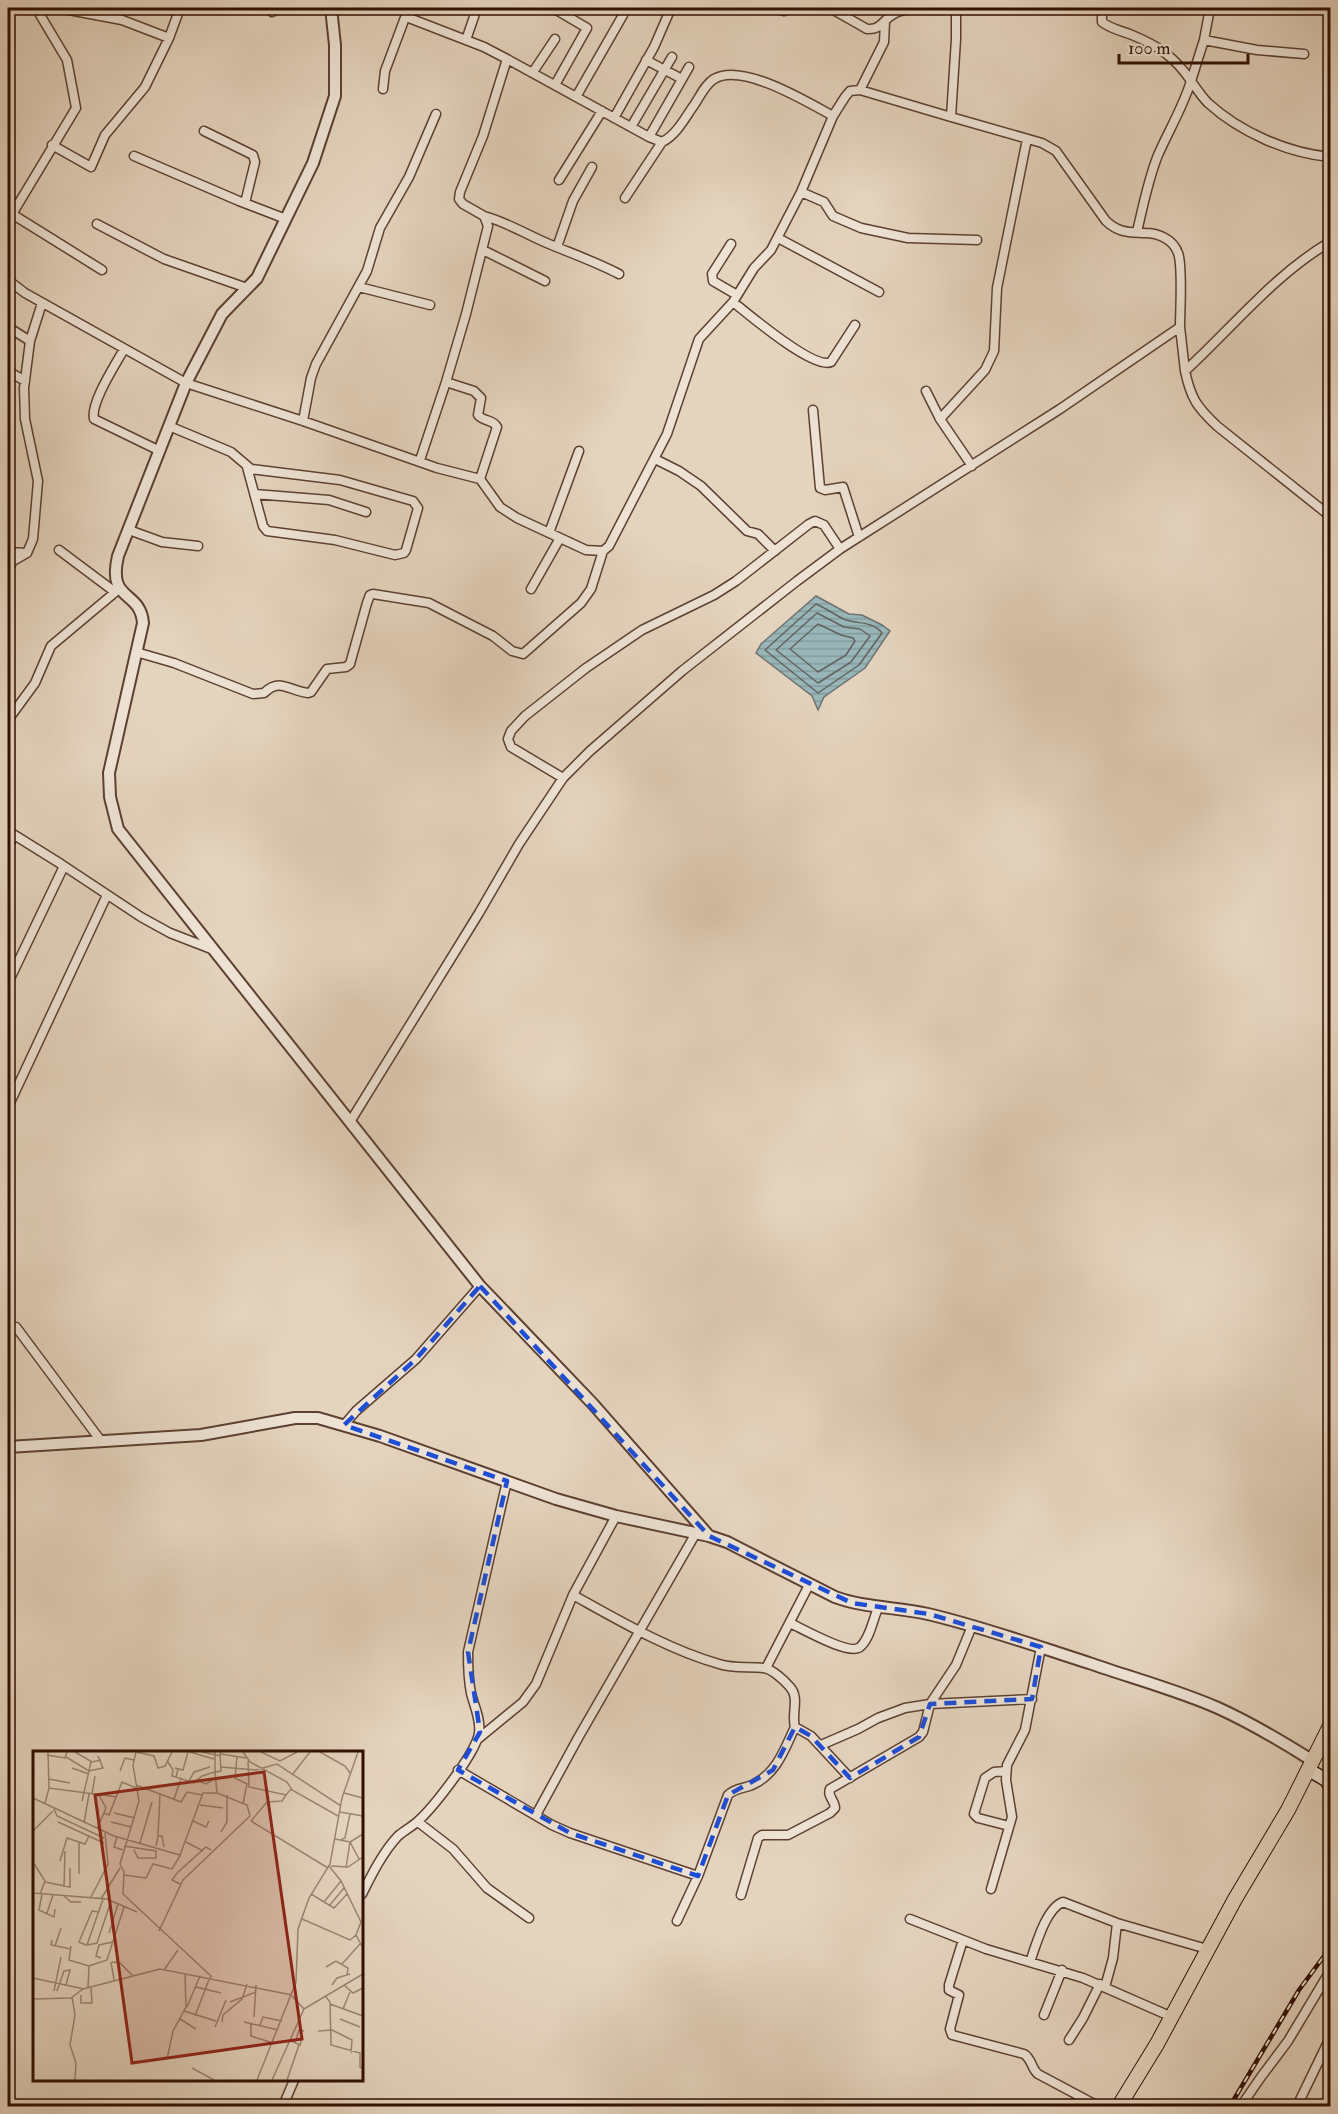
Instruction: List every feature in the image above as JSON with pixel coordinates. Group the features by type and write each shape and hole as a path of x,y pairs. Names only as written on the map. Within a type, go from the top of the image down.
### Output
{"main road":[{"path":"1119,2106 1172,2017 1207,1949 1311,1766 1330,1726"},
{"path":"1311,1766 1330,1786"}],"street":[{"path":"36,8 67,60 76,108 10,218 102,270"},
{"path":"58,8 122,20 169,38"},
{"path":"52,145 91,166 105,135 145,87 169,38 180,8"},
{"path":"117,591 115,571 186,383 222,314 257,278 313,163 335,96 335,45 331,8"},
{"path":"466,40 477,8"},
{"path":"553,8 586,28 555,85"},
{"path":"614,118 671,8"},
{"path":"773,8 784,11 790,8"},
{"path":"830,8 867,29 880,28 885,21 900,10 916,8"},
{"path":"951,117 956,8"},
{"path":"1102,8 1102,22 1109,27 1150,42 1167,53 1182,67 1206,102 1227,118 1248,131 1302,152 1330,157"},
{"path":"1137,232 1150,176 1159,153 1178,118 1204,40 1210,8"},
{"path":"383,89 385,71 406,11 533,72 649,137 662,142"},
{"path":"576,97 623,15"},
{"path":"860,90 884,42 885,21"},
{"path":"533,72 555,39"},
{"path":"1204,40 1257,50 1304,54"},
{"path":"631,127 672,57"},
{"path":"507,59 483,136 459,199 463,204 484,216 498,220 619,274"},
{"path":"646,60 682,79"},
{"path":"649,137 689,67"},
{"path":"625,198 662,142 668,139 685,119 712,80 722,75 731,74 757,81 790,94 833,116"},
{"path":"136,652 195,671 253,694 264,693 271,686 278,684 308,693 312,692 327,669 346,667 350,664 368,599 373,594 379,594 429,603 493,636 512,651 523,654 581,603 591,589 603,551 609,546 667,434 699,339 735,299 754,268 771,250 801,192 833,116 850,91 860,90 1042,143 1056,151 1115,229 1162,236 1170,242 1178,253 1180,327 1185,371 1189,391 1200,410 1330,516"},
{"path":"560,180 602,111"},
{"path":"303,421 316,364 367,271 380,228 409,177 436,114"},
{"path":"204,130 253,155 255,162 244,203"},
{"path":"940,419 985,370 994,351 997,288 1027,139"},
{"path":"134,156 286,219"},
{"path":"557,247 573,201 592,167"},
{"path":"801,192 824,202 833,216 861,228 908,238 977,240"},
{"path":"420,460 446,382 483,250 488,226 484,216"},
{"path":"96,224 164,259 247,288"},
{"path":"778,238 879,292"},
{"path":"1185,371 1272,287 1330,242"},
{"path":"731,244 711,278 793,348 819,363 831,362 855,325"},
{"path":"483,250 545,281"},
{"path":"8,280 42,303 186,383 420,460 437,468 480,479 500,507 517,518 586,550 603,551"},
{"path":"359,286 430,305"},
{"path":"8,569 13,561 27,553 33,538 38,481 25,419 24,381 30,341 42,303"},
{"path":"8,327 30,341"},
{"path":"350,1122 519,844 563,778 590,751 656,692 796,580 840,549 1078,397 1180,327"},
{"path":"124,349 96,402 94,419 160,451"},
{"path":"8,371 24,381"},
{"path":"446,382 479,393 482,398 478,415 492,421 497,428 480,479"},
{"path":"926,392 940,419 972,466"},
{"path":"813,410 820,488 825,490 843,487 859,537"},
{"path":"169,426 231,452 247,467 348,482 412,501 418,508 406,550 404,553 394,555 335,540 267,531 263,526 247,467"},
{"path":"549,533 579,451"},
{"path":"656,459 701,486 747,531 758,534 775,550"},
{"path":"255,494 320,499 366,512"},
{"path":"563,778 511,747 508,739 511,731 525,716 617,646 672,614 714,595 809,524 815,521 824,525 840,549"},
{"path":"129,530 162,542 198,546"},
{"path":"531,589 560,538"},
{"path":"59,550 139,606 142,614 143,623 109,773 110,797 118,829 480,1286 593,1404 709,1536"},
{"path":"8,552 27,553"},
{"path":"8,720 35,683 51,646 117,591"},
{"path":"8,847 11,833 170,933 214,950"},
{"path":"8,983 64,866"},
{"path":"8,1107 107,895"},
{"path":"344,1425 363,1404 416,1359 480,1286"},
{"path":"8,1325 16,1328 101,1441"},
{"path":"8,1447 201,1435 295,1418 318,1418 380,1436 556,1499 616,1516 709,1536 754,1555 809,1585 852,1603 924,1613 972,1626 1176,1691 1218,1708 1282,1741 1311,1766"},
{"path":"363,1892 385,1852 399,1835 417,1822 442,1794 478,1739 479,1719 467,1673 468,1652 507,1481"},
{"path":"478,1739 523,1702 536,1684 573,1595 616,1516"},
{"path":"536,1815 696,1533"},
{"path":"766,1668 809,1585"},
{"path":"573,1595 641,1630 718,1664 735,1668 766,1668 792,1688 795,1701 795,1726 773,1770 757,1783 732,1791 728,1795 698,1876 677,1921"},
{"path":"790,1623 841,1647 856,1649 865,1640 878,1608"},
{"path":"741,1895 758,1838 762,1835 788,1835 830,1813 835,1808 829,1794 830,1789 919,1737 923,1732 930,1704 956,1665 972,1626"},
{"path":"992,1889 1010,1826 1011,1810 1006,1771 1010,1757 1025,1730 1041,1647"},
{"path":"820,1745 891,1712 930,1704 1032,1699"},
{"path":"795,1726 811,1736 850,1778"},
{"path":"458,1770 570,1833 698,1876"},
{"path":"1006,1771 994,1772 985,1778 974,1814 978,1818 1010,1826"},
{"path":"417,1822 453,1849 487,1888 529,1918"},
{"path":"1030,1962 1049,1913 1055,1904 1063,1902 1117,1923 1207,1949"},
{"path":"910,1919 963,1940 1062,1970 1172,2017"},
{"path":"1069,2040 1103,1986 1113,1958 1117,1923"},
{"path":"963,1940 949,1985 950,1990 959,1997 950,2033 1023,2054 1029,2057 1034,2071 1038,2074 1098,2106"},
{"path":"1044,2015 1062,1970"},
{"path":"1241,2106 1288,2041 1330,1971"},
{"path":"1297,2106 1330,2041"},
{"path":"283,2106 293,2081"}],"highlighted area":[{"path":"480,1286 709,1536 852,1603 929,1614 1041,1647 1032,1699 930,1704 919,1737 850,1778 811,1736 795,1727 773,1770 728,1795 698,1876 570,1833 458,1770 480,1732 468,1652 507,1481 344,1425 416,1359"}],"water":[{"path":"816,596 849,614 862,615 890,631 865,668 824,697 818,710 812,696 756,653 761,644"}],"railway":[{"path":"1230,2106 1299,1990 1330,1948"}]}
